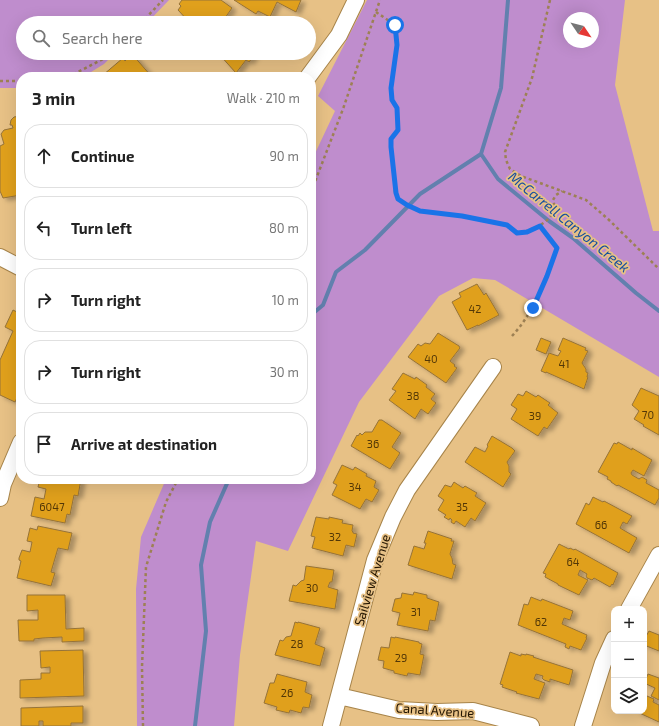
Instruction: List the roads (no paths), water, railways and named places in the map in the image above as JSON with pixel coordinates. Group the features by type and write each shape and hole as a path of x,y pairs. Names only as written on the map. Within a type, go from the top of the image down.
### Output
{"street":[{"path":"312,72 339,35 356,0"},
{"path":"0,256 16,265"},
{"name":"Sailview Avenue","path":"331,726 375,560 393,517 407,490 493,367"},
{"path":"0,498 3,484 16,454"},
{"path":"631,606 659,555"},
{"path":"584,726 603,663 613,642"},
{"name":"Canal Avenue","path":"339,696 400,710 437,712 473,711 531,726"}],"waterway":[{"name":"McCarrell Canyon Creek","path":"508,0 501,88 481,154 498,179 549,221 573,238 659,311"},
{"path":"316,311 323,305 336,272 365,250 420,194 481,154"},
{"path":"195,726 206,631 201,565 210,522 227,484"}]}
